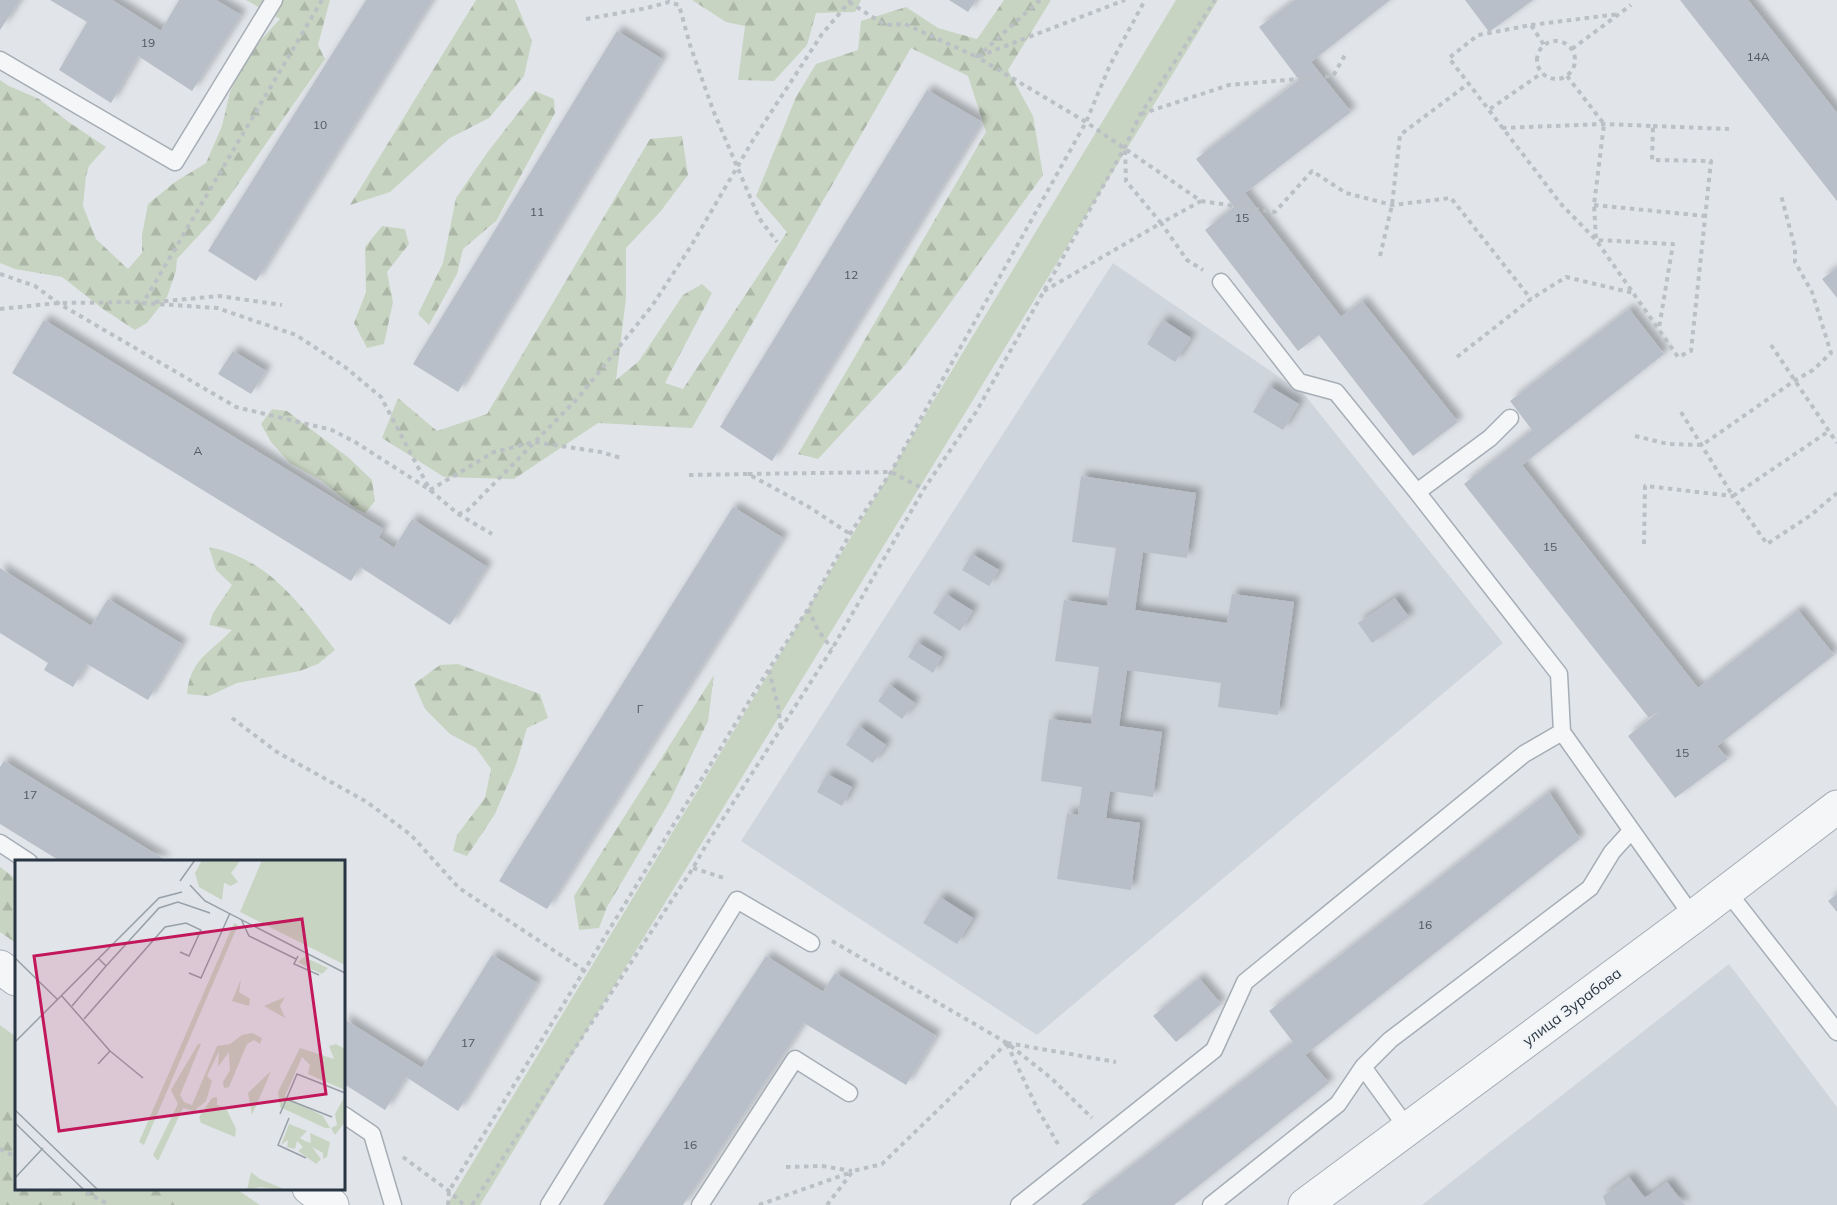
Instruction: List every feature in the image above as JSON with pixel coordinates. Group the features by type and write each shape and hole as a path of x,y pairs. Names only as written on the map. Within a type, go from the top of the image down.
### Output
{"street":[{"name":"улица Зурабова","path":"1305,1205 1837,807"},
{"path":"0,967 15,978"},
{"path":"312,1190 332,1205"}],"lane":[{"path":"0,60 175,162 272,1"},
{"path":"1221,282 1299,382 1336,392 1559,674 1562,732 1692,917"},
{"path":"1417,492 1490,438 1510,418"},
{"path":"1019,1205 1214,1050 1245,982 1524,754 1562,732"},
{"path":"1210,1205 1338,1104 1363,1067 1390,1040 1590,888 1612,852 1631,831"},
{"path":"0,843 27,860"},
{"path":"1727,891 1837,1032"},
{"path":"549,1205 737,900 811,943"},
{"path":"700,1205 795,1059 849,1092"},
{"path":"1363,1067 1408,1129"},
{"path":"345,1116 372,1134 393,1205"}],"path":[{"path":"142,303 322,0"},
{"path":"976,57 1040,0"},
{"path":"976,57 1125,0"},
{"path":"448,1205 449,1191 808,609 850,534 891,472 1086,122 1110,65 1145,0"},
{"path":"472,1205 693,868 706,844 832,649 924,489 976,412 1125,147 1140,115 1215,0"},
{"path":"458,514 466,512 578,398 652,306 822,34 850,1 885,25 905,24 976,57 1086,122 1201,201 1275,212 1312,171 1346,193 1392,205 1451,198 1531,299"},
{"path":"586,19 679,2 690,45 713,110 759,218 777,242"},
{"path":"1572,49 1631,6"},
{"path":"1619,14 1531,25 1478,35 1449,58 1561,204 1596,240 1678,357 1691,351 1711,161 1652,160 1653,126"},
{"path":"1531,25 1544,45"},
{"path":"1558,41 1572,49 1575,64 1567,76 1554,80 1542,73 1537,60 1539,51 1544,45 1558,41"},
{"path":"1140,115 1229,85 1333,76 1345,55"},
{"path":"1490,109 1542,73"},
{"path":"1567,76 1604,124 1594,205 1596,240"},
{"path":"1380,256 1392,205 1400,135 1468,84"},
{"path":"1502,128 1604,124 1729,129"},
{"path":"1125,147 1126,181 1161,223 1187,260 1221,282"},
{"path":"1635,436 1668,444 1702,445 1813,370 1831,353 1812,292 1795,262 1795,248 1781,195"},
{"path":"1043,291 1201,201"},
{"path":"1594,205 1705,216"},
{"path":"1596,240 1673,244 1659,328"},
{"path":"0,274 36,286 58,303 236,407 332,430 355,442 430,490 458,514 492,534"},
{"path":"1457,357 1531,299 1566,277 1634,293"},
{"path":"142,303 219,296 282,306"},
{"path":"0,309 58,303 142,303 217,308 296,335 345,368 381,397 430,490"},
{"path":"1771,345 1837,443"},
{"path":"1681,412 1733,496 1767,543 1806,519 1837,493"},
{"path":"1644,544 1646,486 1733,496 1828,431"},
{"path":"430,490 494,452 534,442 602,452 621,458"},
{"path":"688,475 891,472 924,489"},
{"path":"748,474 809,507 850,534"},
{"path":"808,609 818,630 832,649"},
{"path":"769,669 778,706 781,731"},
{"path":"232,718 277,752 367,802 411,835 459,888 585,971"},
{"path":"693,868 726,878 736,884"},
{"path":"827,938 1007,1043 1051,1078 1099,1125"},
{"path":"1007,1043 1116,1062"},
{"path":"1007,1043 1037,1108 1061,1150"},
{"path":"759,1205 882,1164 1007,1043"},
{"path":"372,1134 449,1191 464,1205"},
{"path":"0,1149 15,1156"},
{"path":"786,1167 822,1166 853,1172"},
{"path":"826,1205 853,1172"},
{"path":"82,1190 110,1205"}],"shaded area":[{"path":"1113,263 1304,394 1503,643 1037,1035 741,841"},
{"path":"1729,964 1837,1107 1837,1205 1422,1205"}],"green space":[{"path":"246,0 330,0 318,45 325,59 213,220 177,259 176,271 167,297 147,323 135,330 103,309 62,277 15,269 0,263 0,80 39,99 106,147 89,166 83,206 96,239 128,269 142,253 142,235 148,204 175,182 206,163 222,126 230,92 248,54 280,19"},
{"path":"476,0 515,0 532,41 524,76 489,118 450,138 390,192 350,205"},
{"path":"692,0 861,0 855,12 816,13 807,45 774,81 738,80 745,26 726,22"},
{"path":"1004,0 1051,0 1008,70 1033,116 1043,175 906,364 818,459 798,454 986,132 968,76 911,48 692,428 598,423 514,479 444,477 382,438 398,398 437,431 487,414 650,139 682,136 688,175 660,212 626,248 626,298 616,380 639,361 683,295 702,284 712,293 665,383 683,389 787,232 756,196 796,97 816,64 858,50 861,21 906,7 938,28 977,39"},
{"path":"1176,0 1218,0 480,1205 447,1205"},
{"path":"535,91 554,99 555,113 496,221 463,249 457,274 429,325 418,314 443,263 456,198"},
{"path":"382,226 405,229 409,244 387,272 393,302 384,344 367,348 354,323 366,292 365,247"},
{"path":"272,409 287,411 349,458 372,480 375,501 365,513 355,508 322,481 290,463 271,442 261,424"},
{"path":"209,547 230,553 266,573 296,600 335,650 318,664 300,671 237,683 209,696 187,694 192,672 197,664 232,630 209,625 213,613 232,585 216,570"},
{"path":"458,664 540,694 548,718 527,728 516,765 495,814 467,856 453,851 457,835 485,798 491,769 476,748 450,734 425,709 414,684 440,665"},
{"path":"714,675 708,721 670,801 607,907 599,928 579,930 574,896"},
{"path":"0,867 15,878 15,942 0,932"},
{"path":"0,1025 15,1036 15,1190 238,1190 260,1205 0,1205"},
{"path":"15,1094 15,1190 99,1190 95,1205 0,1205 0,1114"},
{"path":"125,1190 179,1190 186,1197 178,1205 144,1205"}],"building":[{"path":"0,0 20,0 0,30"},
{"path":"50,0 112,0 161,31 179,0 216,0 241,15 192,91 138,56 111,103 59,70 87,22"},
{"path":"366,0 432,0 256,281 208,251"},
{"path":"949,0 976,0 968,12"},
{"path":"1295,0 1390,0 1311,62 1351,112 1245,193 1341,317 1362,301 1458,422 1413,456 1319,335 1298,351 1205,230 1234,207 1196,159 1299,80 1259,27"},
{"path":"1465,0 1533,0 1489,32"},
{"path":"1680,0 1748,0 1837,113 1837,201"},
{"path":"617,31 662,59 458,392 413,364"},
{"path":"927,90 982,122 772,461 720,427"},
{"path":"1837,268 1837,298 1822,279"},
{"path":"1629,309 1664,354 1522,465 1698,688 1798,610 1834,655 1717,746 1728,759 1675,798 1628,736 1666,706 1649,718 1464,484 1532,430 1510,401"},
{"path":"44,320 383,529 371,551 379,538 394,548 412,519 487,567 450,625 360,567 351,581 12,373"},
{"path":"1163,320 1191,338 1175,362 1147,344"},
{"path":"233,351 266,371 251,394 218,374"},
{"path":"1269,386 1299,404 1283,430 1253,412"},
{"path":"1081,476 1196,493 1187,558 1143,552 1135,610 1227,623 1232,594 1294,602 1278,715 1218,707 1221,683 1127,670 1119,726 1162,732 1153,797 1110,791 1106,818 1140,823 1131,890 1057,879 1067,813 1078,815 1082,787 1041,781 1049,719 1091,724 1099,667 1055,661 1064,600 1107,606 1116,548 1072,542"},
{"path":"733,507 783,538 547,909 499,881"},
{"path":"972,554 999,570 989,586 962,570"},
{"path":"0,568 91,626 108,599 182,644 148,700 87,664 73,687 44,670 48,663 0,633"},
{"path":"946,594 973,611 960,631 933,613"},
{"path":"1395,598 1409,617 1372,643 1358,623"},
{"path":"917,642 942,657 933,673 908,657"},
{"path":"890,685 915,703 902,719 878,701"},
{"path":"859,726 886,745 873,763 846,745"},
{"path":"4,761 165,860 58,860 0,824 0,767"},
{"path":"827,774 852,787 842,806 817,792"},
{"path":"1549,792 1580,839 1305,1055 1329,1083 1174,1205 1081,1205 1293,1042 1269,1011"},
{"path":"1837,894 1837,912 1828,901"},
{"path":"940,897 973,918 957,944 923,923"},
{"path":"492,955 537,983 458,1111 406,1077 385,1110 345,1085 345,1020 422,1068"},
{"path":"766,956 823,992 835,973 936,1036 906,1085 804,1023 683,1205 603,1205"},
{"path":"1199,978 1221,1004 1176,1042 1153,1016"},
{"path":"1629,1177 1645,1198 1667,1182 1685,1205 1606,1205 1603,1196"}]}
